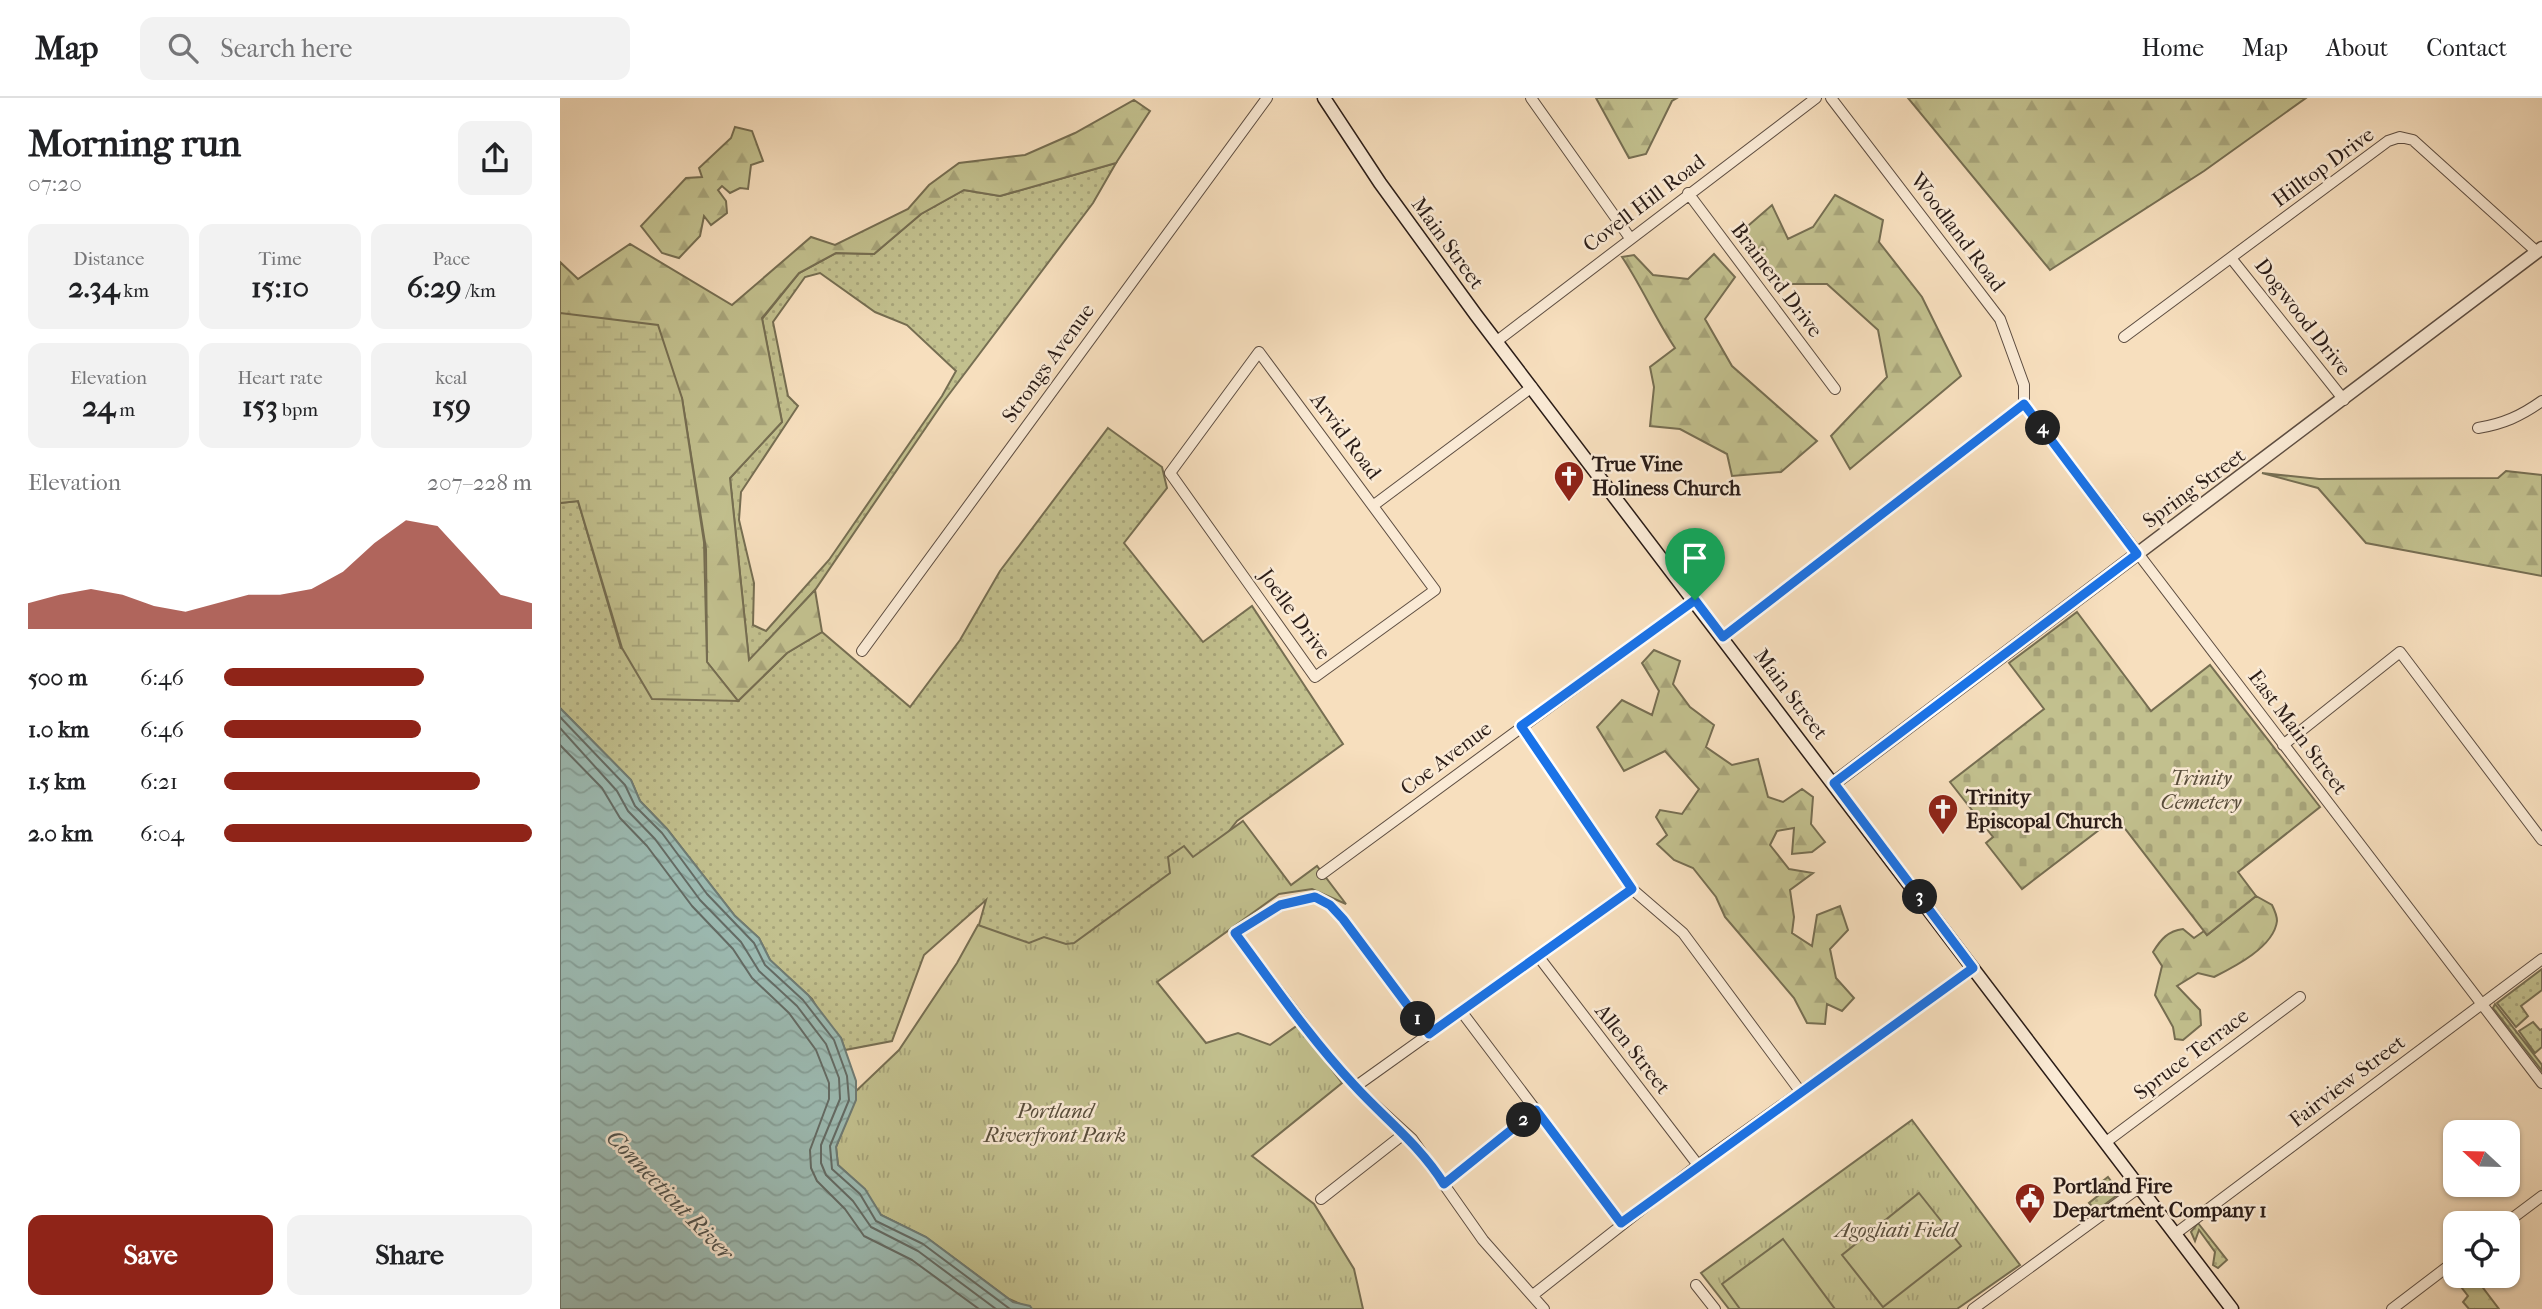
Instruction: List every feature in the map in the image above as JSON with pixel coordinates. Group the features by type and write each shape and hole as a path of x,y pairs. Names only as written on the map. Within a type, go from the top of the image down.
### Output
{"main road":[{"name":"Main Street","path":"1324,98 1380,183 1496,341 2232,1309"},
{"name":"Spring Street","path":"1834,783 2540,250"}],"street":[{"name":"Strongs Avenue","path":"862,651 1267,98"},
{"path":"1531,98 1630,238"},
{"name":"Covell Hill Road","path":"1496,341 1816,98"},
{"name":"Woodland Road","path":"1831,98 2000,319 2024,385 2024,404"},
{"name":"Hilltop Drive","path":"2124,337 2388,141 2400,137 2413,140 2540,250"},
{"name":"Brainerd Drive","path":"1688,193 1835,389"},
{"name":"Dogwood Drive","path":"2231,258 2344,400"},
{"name":"Arvid Road","path":"1170,473 1259,352 1374,505 1532,387"},
{"path":"2478,428 2501,424 2542,401"},
{"path":"1723,637 2024,404"},
{"name":"East Main Street","path":"2024,404 2542,1083"},
{"name":"Joelle Drive","path":"1170,473 1315,677 1435,590 1374,505"},
{"name":"Coe Avenue","path":"1322,874 1695,600"},
{"path":"2283,745 2400,652 2542,840"},
{"path":"1521,726 1632,889 1683,933 1800,1091"},
{"path":"1355,1087 1632,889"},
{"path":"1429,1034 1343,919 1330,905 1315,897 1280,905 1235,933 1321,1047 1355,1087 1405,1133 1430,1162 1483,1240 1545,1309"},
{"name":"Allen Street","path":"1538,956 1698,1165"},
{"name":"Fairview Street","path":"2175,1234 2542,959"},
{"path":"1533,1295 1698,1165 1973,968"},
{"name":"Spruce Terrace","path":"2106,1142 2300,997"},
{"path":"1461,1011 1621,1223"},
{"path":"1444,1184 1536,1110"},
{"path":"1321,1199 1405,1133"},
{"path":"1973,1309 2140,1187"},
{"path":"2520,1212 2542,1196"},
{"path":"2392,1309 2443,1270"},
{"path":"1696,1285 1715,1309"}],"green space":[{"path":"1596,98 1677,98 1672,101 1646,154 1629,158"},
{"path":"1908,98 2306,98 2204,171 2050,270"},
{"path":"1134,100 1150,111 1116,163 1000,196 964,190 921,214 874,254 836,253 799,273 762,318 782,422 730,478 749,660 815,590 822,632 787,653 738,701 707,662 706,549 682,398 560,313 560,262 578,279 630,244 732,305 811,237 835,245 908,209 929,185 959,163 1025,155 1075,133"},
{"path":"735,127 752,131 763,161 751,165 748,189 740,188 730,193 722,186 718,190 726,201 727,213 711,225 704,216 700,236 679,258 662,253 641,226 686,178 702,177 699,168 731,138"},
{"path":"1116,163 1093,203 944,401 815,590 749,661 730,478 782,422 762,319 799,273 836,253 874,254 921,214 964,190 1000,196","holes":["820,273 875,312 907,325 956,371 942,396 829,560 766,631 753,625 754,583 739,520 741,492 798,406 788,396 773,322 805,277"]},
{"path":"1835,195 1883,220 1879,242 1922,297 1961,376 1850,469 1831,436 1887,377 1878,330 1827,284 1782,284 1741,232 1772,205 1788,239 1813,227"},
{"path":"1714,254 1735,277 1705,319 1732,366 1817,441 1781,472 1732,476 1727,454 1680,429 1650,426 1654,387 1650,367 1675,348 1622,257 1634,255 1653,275 1688,279"},
{"path":"560,313 658,325 682,398 704,542 707,662 738,701 652,699 622,648 578,501 560,503"},
{"path":"1108,428 1162,467 1167,488 1124,543 1203,642 1252,606 1343,744 1237,821 1083,1020 969,960 986,900 924,955 892,1041 845,1050 841,1038 821,1015 812,999 770,960 759,938 735,916 667,829 640,801 631,780 560,708 560,503 578,501 621,648 738,701 787,653 822,632 910,707 960,640 1000,571"},
{"path":"2506,471 2542,475 2542,576 2366,543 2318,488 2262,473 2319,479 2498,478"},
{"name":"Trinity Cemetery","path":"2077,612 2151,711 2210,665 2320,807 2238,872 2256,896 2207,935 2116,817 2022,889 1986,843 1993,837 1950,782 2044,709 2009,663"},
{"path":"1654,650 1680,661 1673,684 1690,707 1714,725 1706,747 1732,765 1758,759 1768,797 1783,802 1802,789 1813,797 1811,824 1825,842 1812,852 1792,854 1794,828 1777,831 1770,845 1789,869 1813,873 1790,890 1794,917 1792,933 1812,946 1817,915 1840,906 1848,930 1830,949 1836,978 1854,998 1842,1011 1827,1004 1825,1024 1807,1023 1794,998 1725,917 1716,897 1693,868 1674,860 1657,844 1667,835 1656,817 1660,810 1682,814 1699,789 1665,751 1624,771 1597,727 1622,700 1652,715 1659,691 1642,663"},
{"name":"Portland Riverfront Park","path":"1243,821 1291,885 1317,866 1346,904 1312,889 1279,894 1157,982 1206,1043 1238,1033 1270,1045 1298,1025 1342,1083 1252,1156 1314,1204 1354,1269 1363,1309 1032,1309 1009,1299 926,1237 881,1215 863,1188 838,1165 836,1147 856,1097 855,1092 899,1050 957,963 978,925 1029,943 1044,937 1066,944 1074,943 1170,873 1168,857 1184,846 1193,857"},
{"path":"2256,896 2272,905 2277,919 2269,939 2261,948 2232,968 2214,977 2198,973 2177,986 2200,1010 2201,1025 2183,1040 2175,1039 2173,1027 2155,995 2162,966 2153,952 2165,936 2178,930 2183,929 2194,938 2204,931 2207,935"},
{"path":"2542,969 2542,990 2521,1006 2528,1016 2516,1027 2497,1003"},
{"path":"2495,1004 2542,1065 2542,1071 2493,1008"},
{"path":"2533,1022 2542,1029 2542,1047 2535,1053 2519,1031"},
{"name":"Agogliati Field","path":"1912,1120 2020,1265 1957,1309 1729,1309 1701,1273"},
{"path":"2108,1177 2120,1193 2096,1211 2089,1203 2104,1191 2099,1184"},
{"path":"1919,1193 1961,1246 1883,1307 1842,1255"},
{"path":"2198,1223 2227,1260 2218,1268 2213,1265 2215,1252 2199,1230 2195,1241 2191,1232"},
{"path":"1783,1239 1835,1309 1740,1309 1722,1284"},
{"path":"2462,1288 2483,1288 2499,1309 2469,1309 2463,1302 2468,1296"}],"water":[{"name":"Connecticut River","path":"560,708 631,780 640,801 667,829 735,916 759,938 770,960 808,995 841,1038 856,1081 856,1100 836,1147 838,1165 865,1189 881,1215 926,1237 1013,1302 1030,1306 1032,1309 560,1309"}],"place":[{"name":"True Vine Holiness Church","path":"1569,503"},
{"name":"Trinity Episcopal Church","path":"1943,836"},
{"name":"Portland Fire Department Company 1","path":"2030,1225"}],"route":[{"path":"2024,404 2137,554 1834,783 1973,968 1621,1223 1536,1110 1444,1184 1412,1139 1355,1087 1321,1047 1235,933 1280,905 1315,897 1330,905 1357,935 1429,1034 1632,889 1521,726 1695,600 1723,637 2024,404"}]}
